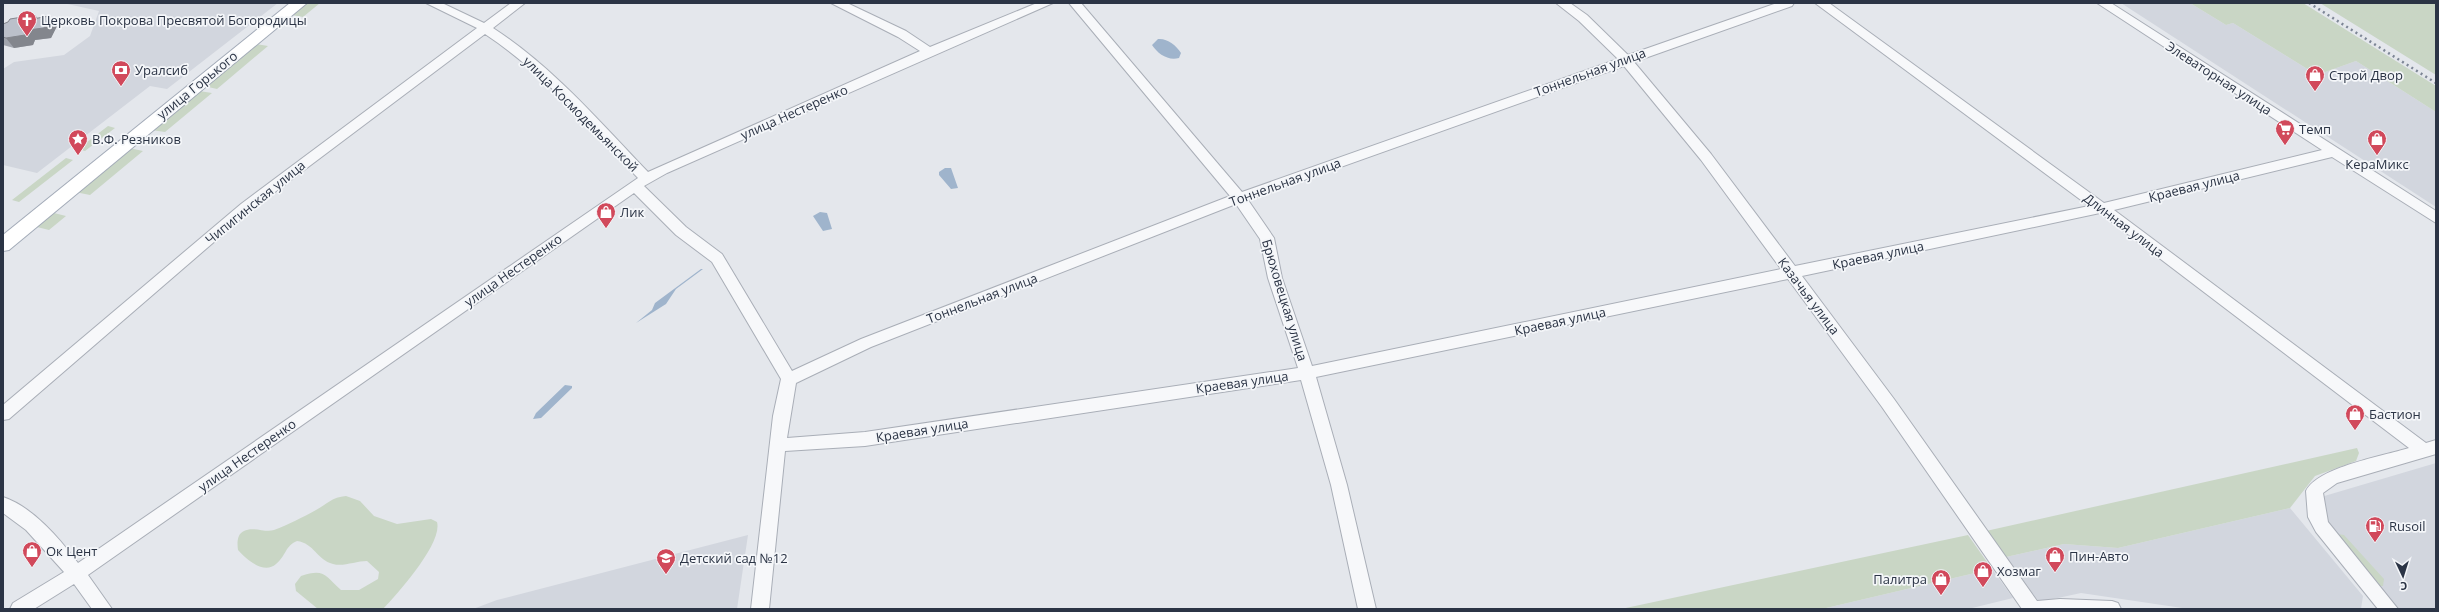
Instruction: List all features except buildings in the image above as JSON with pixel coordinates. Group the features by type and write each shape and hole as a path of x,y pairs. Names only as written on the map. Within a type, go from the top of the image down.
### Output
{"main road":[{"name":"улица Горького","path":"3,245 299,3"}],"street":[{"name":"улица Космодемьянской","path":"432,3 485,28 550,79 641,182 680,230 717,258 789,379"},
{"name":"Чипигинская улица","path":"3,414 246,207 519,3"},
{"path":"837,3 902,34 929,52"},
{"name":"улица Нестеренко","path":"19,609 76,574 641,182 929,52 1047,3"},
{"name":"Брюховецкая улица","path":"1075,3 1239,198 1267,238 1277,285 1307,373 1339,485 1367,609"},
{"name":"Казачья улица","path":"1562,3 1582,18 1626,59 1706,157 1888,402 2032,609"},
{"name":"Тоннельная улица","path":"789,379 866,344 1239,198 1626,59 1788,3"},
{"name":"Длинная улица","path":"1821,3 2430,449"},
{"name":"Элеваторная улица","path":"2104,3 2436,218"},
{"name":"Краевая улица","path":"779,445 865,439 1307,373 2102,208 2334,152"},
{"path":"760,609 781,416 789,379"},
{"path":"2389,609 2322,527 2315,511 2314,491 2319,484 2332,478 2430,449"},
{"path":"3,504 32,525 76,574 104,609"},
{"path":"2038,609 2060,607 2112,609"}],"shaded area":[{"path":"63,3 278,3 167,89 150,86 37,173 3,165 3,69 14,62 64,55 90,36 99,11"},
{"path":"2121,3 2190,3 2226,25 2233,23 2317,75 2356,61 2436,112 2436,207"},
{"path":"2436,463 2436,609 2394,609 2330,530 2321,497"},
{"path":"2290,508 2363,596 2361,609 2189,609 2081,593 2039,602 2006,557 2064,544 2118,548"},
{"name":"Детский сад №12","path":"748,535 737,609 473,609 497,600"},
{"path":"1992,569 2013,598 1968,609 1822,609"}],"green space":[{"path":"307,3 320,3 303,17 292,15"},
{"path":"2190,3 2303,3 2436,86 2436,112 2356,61 2317,75 2233,23 2226,25"},
{"path":"2320,3 2436,3 2436,75"},
{"path":"256,44 268,46 217,89 204,86"},
{"path":"199,91 212,93 165,132 151,130"},
{"path":"108,126 115,128 85,151 78,149"},
{"path":"129,148 143,151 90,195 75,192"},
{"path":"66,158 73,160 19,202 12,200"},
{"path":"50,212 66,216 49,230 33,226"},
{"path":"2357,448 2359,453 2356,461 2315,476 2290,508 2118,548 2064,544 2006,557 1986,531"},
{"path":"346,496 360,501 374,516 397,524 431,519 437,522 437,531 433,542 418,568 383,609 318,609 296,591 295,584 301,576 315,573 320,573 328,577 341,590 359,590 378,579 379,572 367,561 341,565 333,564 323,559 308,545 297,541 288,548 276,564 266,568 250,561 238,550 239,536 244,531 251,529 267,531 274,530 316,510 333,499"},
{"path":"1968,535 1992,569 1822,609 1621,609"},
{"path":"2336,535 2344,535 2384,579 2383,586 2379,586"}],"water":[{"path":"1158,39 1168,41 1177,47 1181,53 1179,58 1167,58 1157,51 1152,45"},
{"path":"945,168 951,168 958,188 951,189 939,175 939,172"},
{"path":"820,212 827,213 832,229 823,231 813,216"},
{"path":"703,269 676,289 666,304 636,323 652,310 655,303"},
{"path":"565,385 572,386 572,388 541,418 533,419 536,413"}],"railway":[{"path":"2309,3 2436,83"}],"place":[{"name":"Церковь Покрова Пресвятой Богородицы","path":"27,37"},
{"name":"Уралсиб","path":"121,87"},
{"name":"Строй Двор","path":"2315,92"},
{"name":"Темп","path":"2285,146"},
{"name":"В.Ф. Резников","path":"78,156"},
{"name":"КераМикс","path":"2377,156"},
{"name":"Лик","path":"606,229"},
{"name":"Бастион","path":"2355,431"},
{"name":"Rusoil","path":"2375,543"},
{"name":"Ок Цент","path":"32,568"},
{"name":"Пин-Авто","path":"2055,573"},
{"name":"Детский сад №12","path":"666,575"},
{"name":"Хозмаг","path":"1983,588"},
{"name":"Палитра","path":"1941,596"}]}
